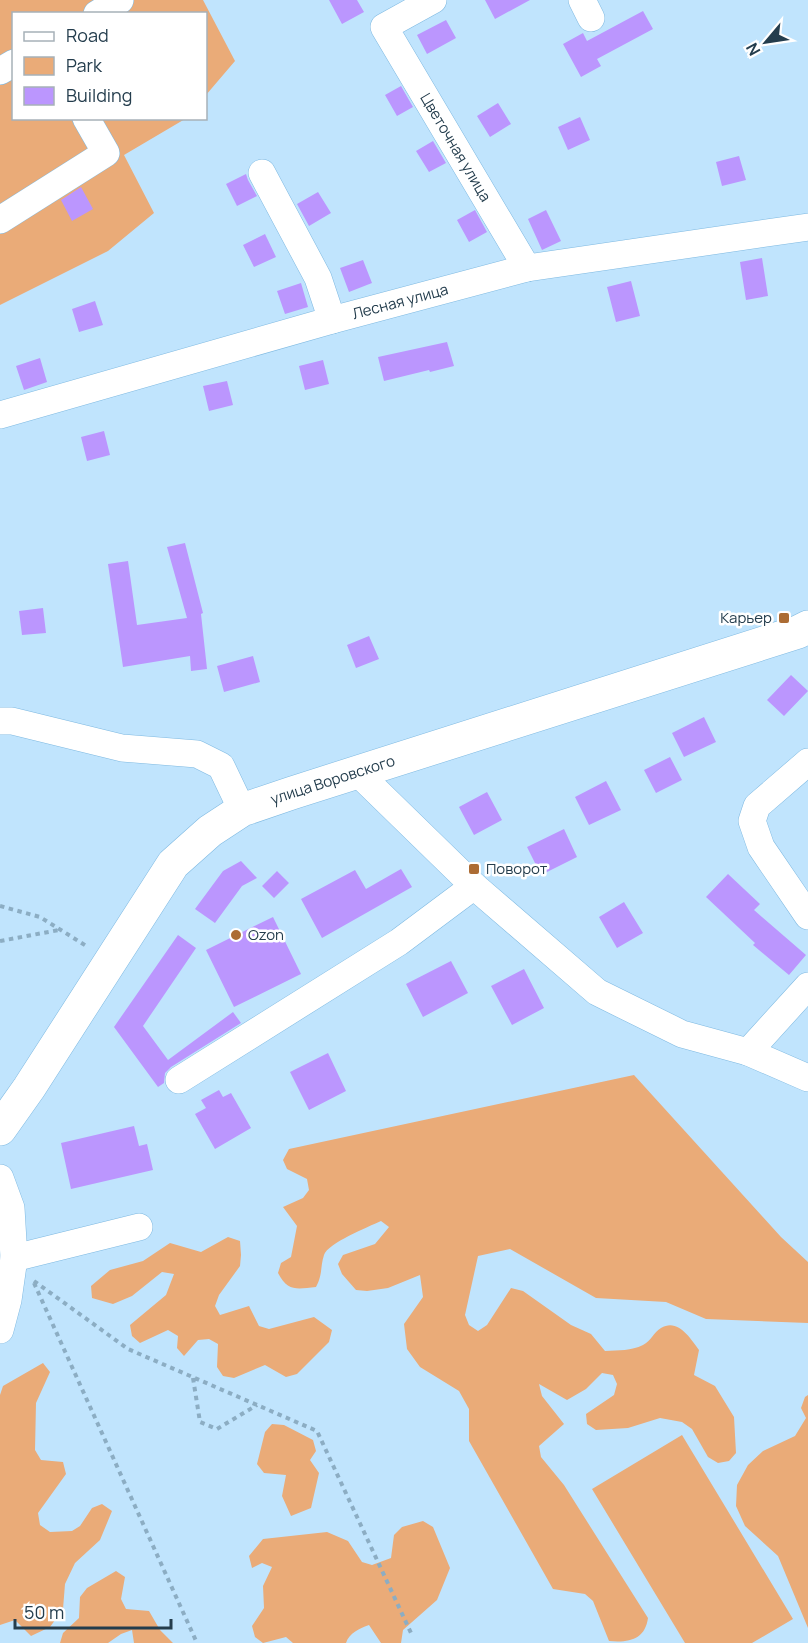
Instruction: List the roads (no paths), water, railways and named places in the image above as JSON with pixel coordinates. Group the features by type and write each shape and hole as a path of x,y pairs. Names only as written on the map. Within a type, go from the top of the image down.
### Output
{"main road":[{"name":"улица Воровского","path":"0,1129 174,864 210,831 242,810 805,630"}],"street":[{"path":"100,12 120,0"},
{"name":"Цветочная улица","path":"433,0 384,27 527,268"},
{"path":"0,220 106,153 87,120"},
{"path":"262,173 318,278 332,320"},
{"name":"Лесная улица","path":"0,416 332,320 527,268 808,227"},
{"path":"0,722 12,721 122,748 197,754 221,766 242,810"},
{"path":"808,762 757,806 752,821 761,847 808,916"},
{"path":"357,772 474,886 597,992 682,1034 748,1052 808,1078"},
{"path":"179,1080 399,942 474,886"},
{"path":"748,1052 808,986"},
{"path":"0,1178 11,1208 14,1258 8,1300 0,1330"},
{"path":"14,1258 139,1227"}],"place":[{"name":"Карьер","path":"784,618"},
{"name":"Поворот","path":"474,869"},
{"name":"Ozon","path":"236,935"}]}
